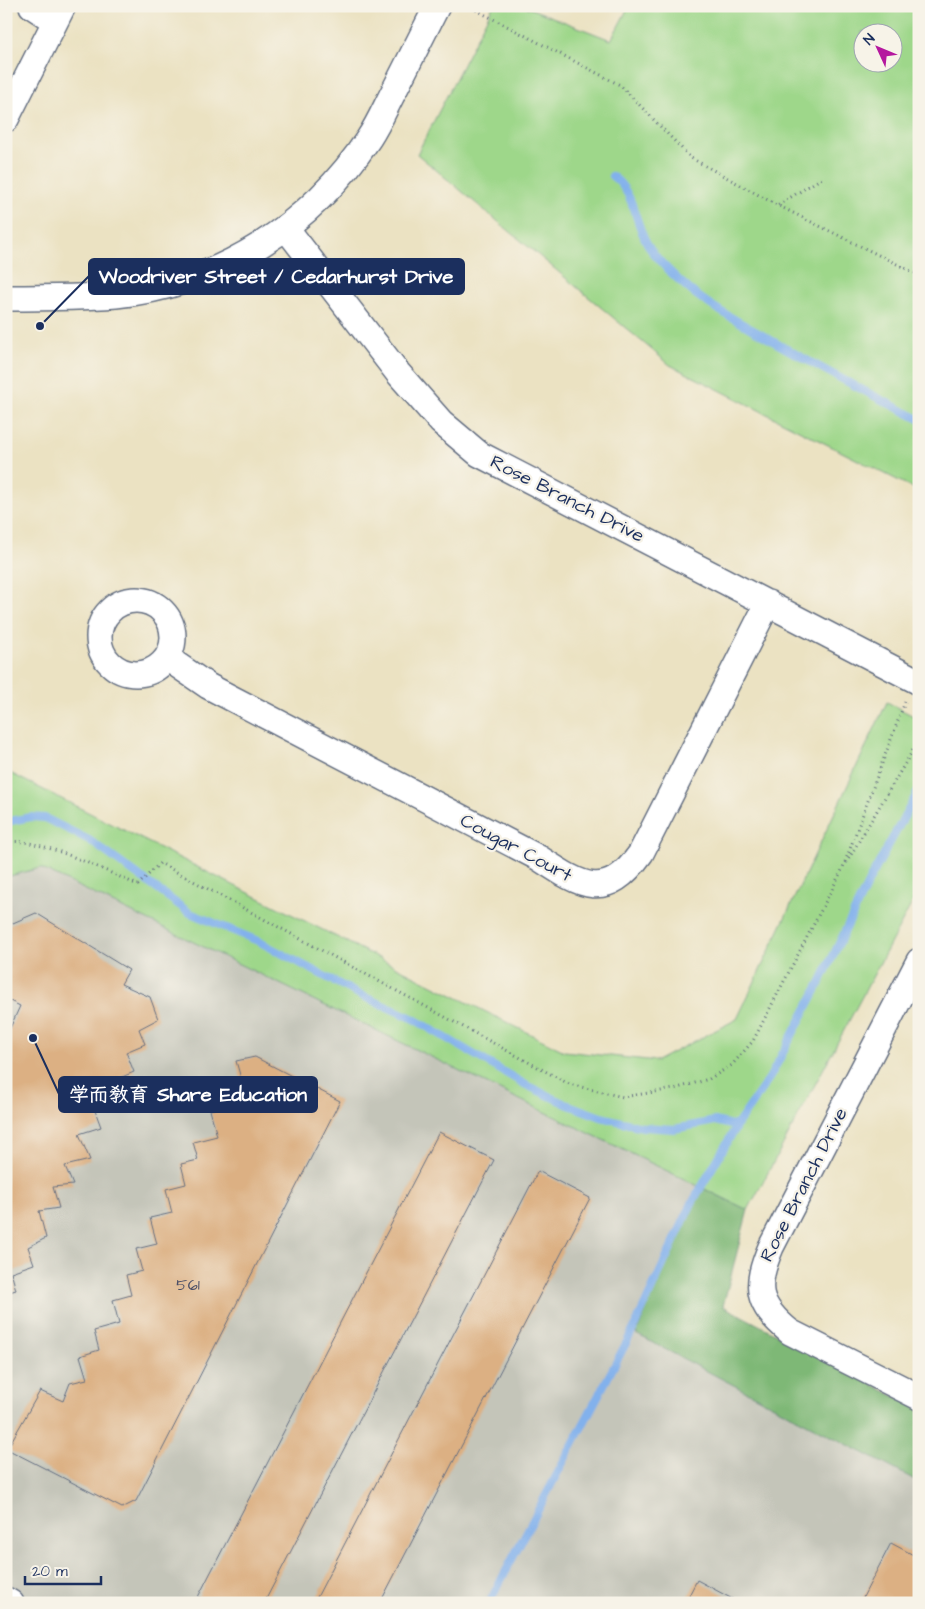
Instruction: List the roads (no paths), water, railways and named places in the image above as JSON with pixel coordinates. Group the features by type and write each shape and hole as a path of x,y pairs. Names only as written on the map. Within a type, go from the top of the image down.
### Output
{"street":[{"path":"6,119 59,14 32,6"},
{"path":"6,298 117,295 159,288 189,279 260,246 286,228 330,188 352,162 371,136 437,6"},
{"name":"Rose Branch Drive","path":"286,228 398,373 441,422 479,454 768,603 913,689"},
{"name":"Cougar Court","path":"167,658 216,691 539,858 572,880 593,885 612,882 628,872 641,853 768,603"},
{"name":"Rose Branch Drive","path":"919,961 775,1239 761,1271 760,1291 765,1305 774,1319 790,1332 919,1397"},
{"path":"6,1600 11,1603"}],"waterway":[{"path":"612,176 620,183 630,199 643,236 651,250 663,265 698,297 837,377 919,419"},
{"path":"489,1603 633,1330 692,1203 739,1122 770,1077 820,983 869,881 919,790"},
{"path":"6,822 31,817 45,818 89,840 190,913 258,941 360,995 412,1018 526,1085 566,1104 601,1117 643,1127 674,1129 715,1121 735,1126 739,1122"}],"place":[{"name":"Woodriver Street / Cedarhurst Drive","path":"40,326"},
{"name":"学而教育 Share Education","path":"33,1038"}]}
